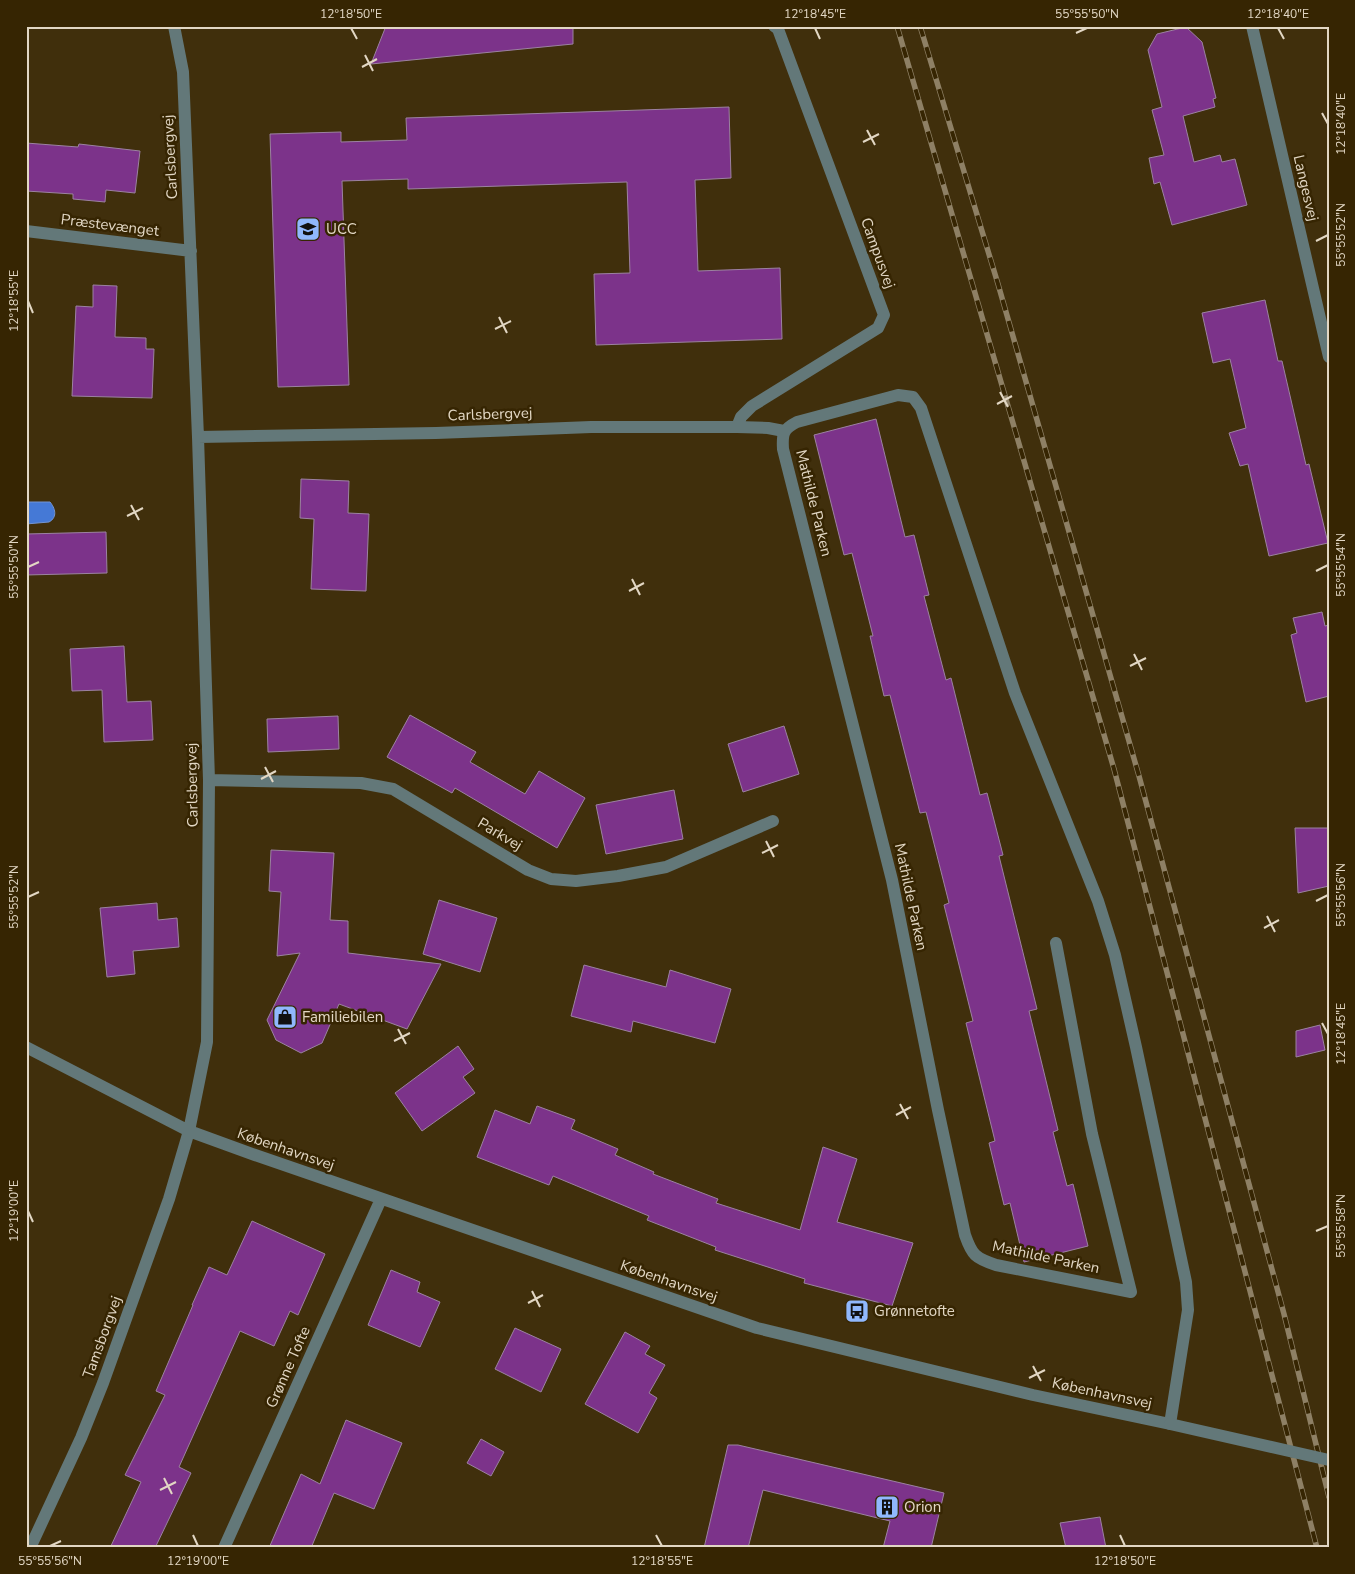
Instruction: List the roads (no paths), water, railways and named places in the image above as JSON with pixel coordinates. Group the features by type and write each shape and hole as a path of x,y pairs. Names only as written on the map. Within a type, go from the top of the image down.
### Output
{"street":[{"name":"Carlsbergvej","path":"174,26 183,72 198,437 209,780 207,1042 189,1131"},
{"name":"Campusvej","path":"736,427 741,417 752,406 878,328 884,315 778,29 774,26"},
{"name":"Langesvej","path":"1252,26 1329,357"},
{"name":"Præstevænget","path":"26,231 191,251"},
{"path":"784,431 789,425 797,422 898,395 913,397 922,408 1015,693 1098,901 1115,955 1186,1282 1188,1310 1170,1424"},
{"name":"Carlsbergvej","path":"198,437 436,433 592,427 736,427 768,428 784,431"},
{"name":"Mathilde Parken","path":"784,431 782,439 783,449 892,880 938,1110 970,1251 982,1260 996,1265 1131,1292 1092,1134 1056,943"},
{"name":"Parkvej","path":"209,780 360,783 394,789 528,870 551,879 576,881 618,876 666,867 773,821"},
{"name":"Københavnsvej","path":"26,1047 189,1131 757,1328 1033,1395 1329,1460"},
{"name":"Tamsborgvej","path":"30,1548 81,1438 102,1383 169,1199 189,1131"},
{"name":"Grønne Tofte","path":"224,1548 381,1199"}],"water":[{"path":"26,502 50,502 54,510 54,518 49,522 26,524"}],"railway":[{"path":"897,26 1114,769 1317,1548"},
{"path":"920,26 998,284 1139,776 1284,1314 1329,1497"}],"place":[{"name":"UCC","path":"308,229"},
{"name":"Familiebilen","path":"285,1017"},
{"name":"Grønnetofte","path":"857,1311"},
{"name":"Orion","path":"887,1507"}]}
